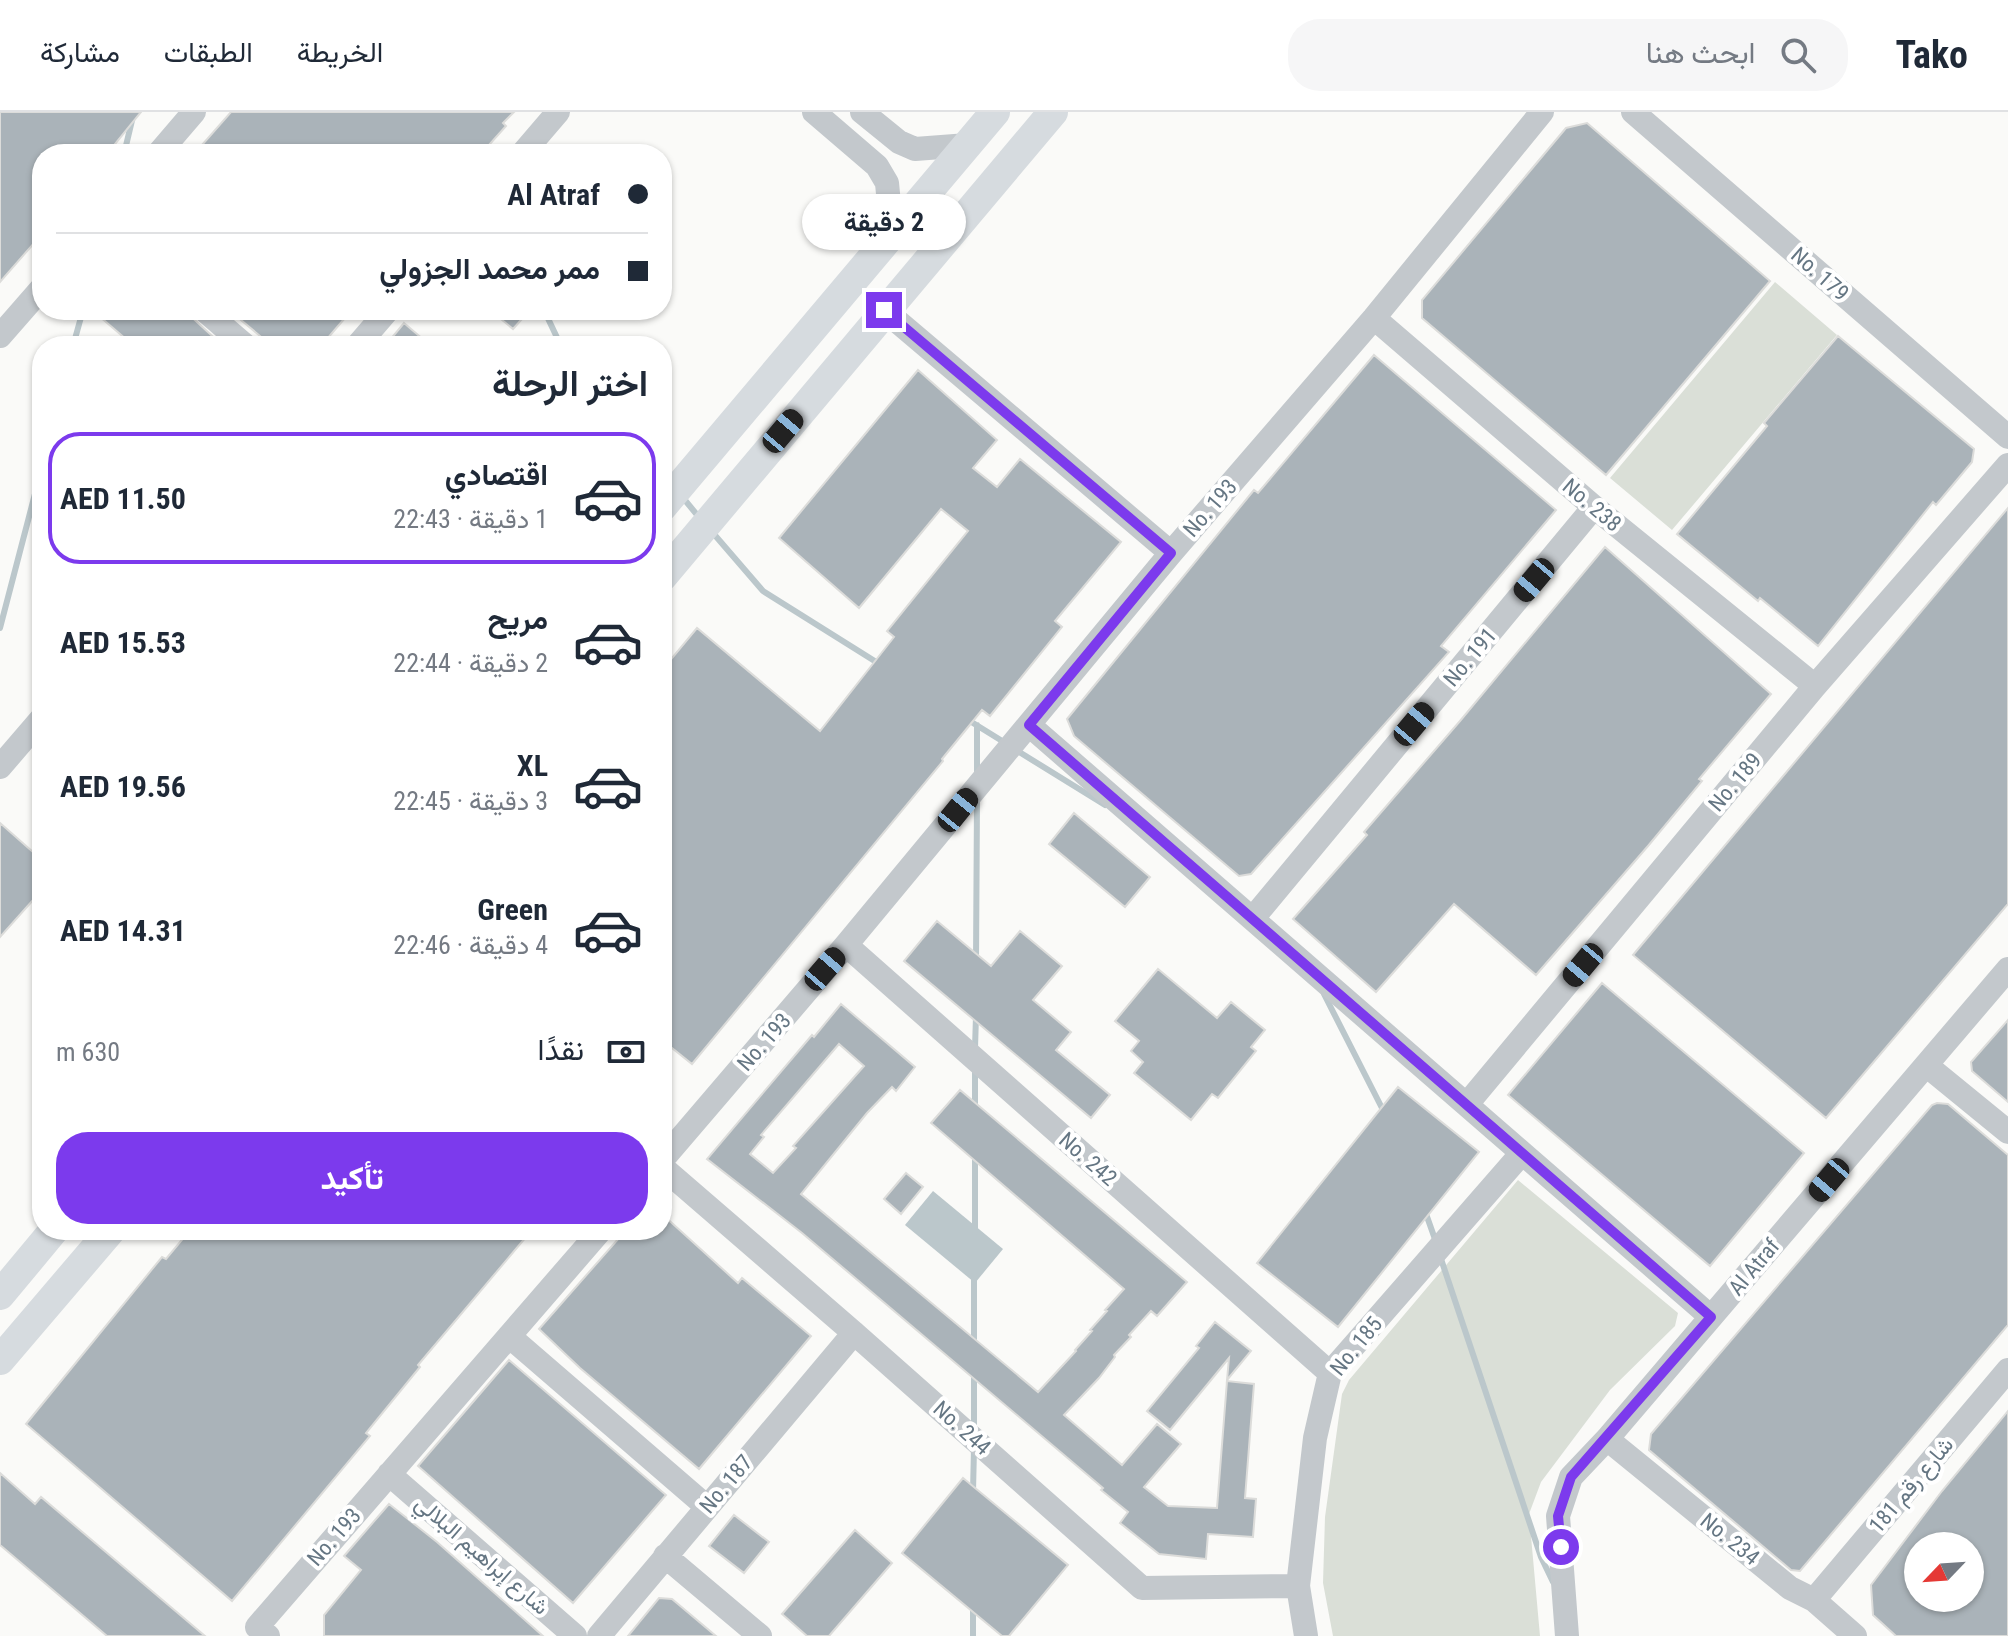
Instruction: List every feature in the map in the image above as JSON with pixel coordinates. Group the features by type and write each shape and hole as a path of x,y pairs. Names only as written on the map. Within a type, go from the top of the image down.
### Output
{"main road":[{"path":"672,495 995,112"},
{"path":"672,565 1053,112"},
{"path":"0,1295 46,1240"},
{"path":"0,1360 102,1240"}],"street":[{"path":"167,144 194,112"},
{"path":"531,144 558,112"},
{"path":"814,112 877,166 887,183 892,236"},
{"path":"862,112 899,142 915,149 968,145"},
{"name":"No. 193","path":"672,1148 846,945 1171,553 1374,318 1542,112"},
{"name":"No. 179","path":"1633,112 2008,437"},
{"path":"0,336 32,299"},
{"path":"884,310 1171,553"},
{"name":"No. 238","path":"1374,318 1594,507 1815,686"},
{"path":"216,320 234,336"},
{"path":"366,336 379,320"},
{"name":"No. 189","path":"1467,1104 1815,686 2008,465"},
{"name":"No. 191","path":"1254,917 1594,507"},
{"path":"1029,725 1254,917 1711,1317"},
{"path":"0,767 32,730"},
{"name":"No. 242","path":"846,945 1330,1373"},
{"name":"Al Atraf","path":"1567,1636 1558,1516 1571,1477 1607,1439 2008,969"},
{"path":"1926,1065 2008,1132"},
{"name":"No. 185","path":"1306,1636 1298,1586 1315,1438 1330,1373 1522,1153"},
{"name":"No. 244","path":"672,1176 1142,1588 1298,1586"},
{"name":"No. 193","path":"263,1631 389,1474 592,1240"},
{"name":"No. 187","path":"599,1636 854,1333"},
{"path":"509,1336 707,1507"},
{"name":"شارع رقم 181","path":"1814,1600 2008,1370"},
{"name":"No. 234","path":"1607,1439 1790,1588 1814,1600 1855,1636"},
{"name":"شارع إبراهيم البلالي","path":"389,1474 575,1636"},
{"path":"665,1556 760,1636"}],"shaded area":[{"path":"1775,282 1837,335 1672,530 1610,478"},
{"path":"1518,1180 1678,1313 1675,1326 1610,1390 1541,1482 1529,1514 1540,1636 1333,1636 1323,1583 1325,1517 1342,1394 1349,1380"},
{"path":"933,1191 1003,1249 975,1283 905,1225"}],"building":[{"path":"0,112 141,112 115,144 32,144 32,245 0,282"},
{"path":"231,112 514,112 490,144 203,144"},
{"path":"1587,123 1770,281 1606,475 1422,318 1422,300 1566,128"},
{"path":"104,320 195,320 212,336 122,336"},
{"path":"241,320 343,320 330,336 260,336"},
{"path":"502,320 521,320 513,329"},
{"path":"404,323 419,336 393,336"},
{"path":"1838,336 1974,449 1972,462 1936,505 1933,502 1818,646 1677,534 1767,426 1764,423"},
{"path":"1374,355 1556,510 1441,646 1449,652 1251,874 1239,876 1074,736 1067,719 1254,490 1258,493"},
{"path":"918,370 997,440 973,468 997,487 1020,459 1121,542 1055,621 1062,627 990,716 982,710 692,1064 672,1048 672,658 697,628 820,731 894,637 887,631 968,531 941,509 859,608 779,538"},
{"path":"2008,508 2008,904 1826,1118 1633,955"},
{"path":"1605,547 1771,694 1699,779 1702,781 1648,846 1536,975 1454,904 1376,992 1293,919 1367,835 1364,832"},
{"path":"1074,813 1150,877 1125,907 1049,844"},
{"path":"0,823 32,851 32,901 0,937"},
{"path":"937,921 991,966 1020,931 1062,966 1033,1000 1071,1032 1056,1050 1110,1095 1091,1118 904,961"},
{"path":"1158,969 1217,1018 1231,1002 1265,1030 1251,1047 1256,1051 1218,1098 1212,1094 1191,1120 1134,1073 1143,1062 1131,1051 1139,1041 1115,1021"},
{"path":"1602,983 1804,1153 1710,1266 1508,1095"},
{"path":"841,1004 915,1067 896,1091 892,1087 867,1113 801,1194 1038,1392 1076,1351 1124,1289 931,1123 960,1090 1187,1282 1157,1316 1151,1311 1129,1335 1131,1337 1099,1378 1064,1415 1122,1465 1157,1424 1181,1444 1144,1487 1168,1506 1217,1508 1227,1381 1254,1384 1245,1498 1256,1499 1253,1537 1208,1534 1206,1559 1159,1554 1120,1523 1128,1512 1101,1490 1103,1488 802,1233 707,1159 812,1035 814,1037","holes":["839,1044 864,1066 773,1173 750,1154 764,1137 761,1135"]},
{"path":"2008,1020 2008,1102 1972,1071 1971,1062"},
{"path":"1398,1087 1479,1152 1338,1327 1257,1263"},
{"path":"1948,1104 2008,1155 2008,1325 1800,1571 1791,1570 1649,1450 1651,1434 1932,1105"},
{"path":"906,1173 923,1187 901,1214 884,1199"},
{"path":"672,1223 738,1283 742,1278 811,1336 699,1469 539,1329 617,1240 672,1240"},
{"path":"182,1240 524,1240 418,1365 420,1367 366,1433 370,1436 232,1601 26,1424 162,1257 166,1259"},
{"path":"1215,1322 1251,1351 1227,1380 1229,1358 1170,1430 1147,1411 1199,1348 1196,1346"},
{"path":"509,1360 666,1495 573,1603 418,1466"},
{"path":"2008,1411 2008,1636 1896,1636 1873,1615 1871,1585 1904,1541 1904,1612 1984,1612 1984,1532 1911,1532"},
{"path":"0,1473 35,1504 41,1497 205,1636 107,1636 0,1545"},
{"path":"963,1478 1068,1565 1009,1636 1002,1636 902,1553"},
{"path":"389,1504 543,1636 324,1636 324,1615 361,1570 344,1556"},
{"path":"734,1515 769,1542 744,1573 709,1546"},
{"path":"855,1530 892,1563 829,1636 807,1636 782,1614"},
{"path":"659,1598 672,1599 716,1636 628,1636"}],"waterway":[{"path":"126,144 134,112"},
{"path":"76,336 80,320"},
{"path":"549,320 556,336"},
{"path":"684,499 698,516"},
{"path":"0,628 32,505"},
{"path":"713,533 763,591 881,665"},
{"path":"965,718 1007,744"},
{"path":"977,725 977,776"},
{"path":"1016,750 1105,805"},
{"path":"976,960 977,800"},
{"path":"1324,994 1384,1112"},
{"path":"975,1048 976,1016"},
{"path":"975,1068 975,1108"},
{"path":"975,1156 975,1232"},
{"path":"1425,1211 1436,1242"},
{"path":"1440,1256 1541,1557 1553,1582"},
{"path":"974,1276 974,1344"},
{"path":"974,1372 974,1428"},
{"path":"973,1492 974,1448"},
{"path":"973,1604 973,1636"}],"route":[{"path":"884,310 1171,553 1029,725 1254,917 1711,1317 1571,1477 1558,1516 1561,1547"}]}
